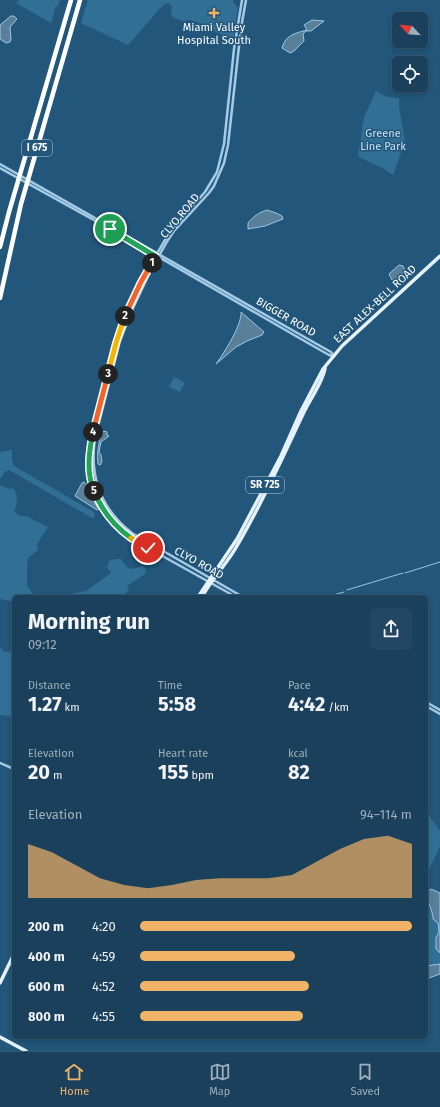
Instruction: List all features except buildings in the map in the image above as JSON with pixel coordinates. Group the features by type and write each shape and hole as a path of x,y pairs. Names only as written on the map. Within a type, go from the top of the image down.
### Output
{"highway":[{"name":"I 675","path":"0,248 11,204 71,0"},
{"name":"I 675","path":"0,298 21,204 80,0"}],"main road":[{"name":"EAST ALEX-BELL ROAD","path":"210,580 238,546 325,368 334,356 440,256"},
{"name":"SR 725","path":"199,595 210,580"},
{"name":"SR 725","path":"203,595 210,580"},
{"path":"0,983 12,958"},
{"path":"0,1037 26,1051"}],"street":[{"name":"CLYO ROAD","path":"233,595 125,528 117,521 109,511 100,494 96,481 93,461 95,438 120,342 133,308 171,230 205,192 217,172 224,144 234,49 242,0"},
{"name":"CLYO ROAD","path":"158,256 174,231 209,193 217,181 224,163 228,145 241,28 246,0"},
{"name":"BIGGER ROAD","path":"0,164 32,184 329,355 334,356"},
{"name":"BIGGER ROAD","path":"0,168 32,184"},
{"name":"CLYO ROAD","path":"210,580 239,595"},
{"path":"428,703 440,710"},
{"path":"428,707 440,714"},
{"path":"0,763 12,768"}],"green space":[{"path":"20,0 60,0 58,7 56,6 51,23 16,3"},
{"path":"88,0 233,0 238,8 233,41 197,22 191,20 184,21 174,18 171,15 172,7 168,3 163,5 128,45 81,23"},
{"name":"Greene Line Park","path":"376,91 387,97 399,98 399,107 405,141 393,175 358,156 364,117"},
{"path":"174,377 185,383 180,392 169,387"},
{"path":"12,450 12,460 14,466 94,512 95,516 92,518 9,470 5,472 0,479 0,452"},
{"path":"0,485 9,489 13,488 15,491 17,500 14,512 20,516 26,516 48,527 37,544 38,550 29,557 27,564 27,585 32,593 38,595 12,595 12,602 0,599"},
{"path":"121,559 128,568 133,569 143,566 146,570 145,574 127,586 129,590 123,595 63,595 86,591 111,573 107,568 109,561"},
{"path":"0,647 4,652 12,651 12,718 0,715"},
{"path":"428,814 440,831 440,846 428,872"},
{"path":"428,902 433,912 433,919 438,923 439,929 436,949 440,953 440,964 428,966"}],"shaded area":[{"path":"11,16 14,16 17,19 10,27 10,42 6,43 0,39 0,25"},
{"path":"312,20 324,21 311,31 306,31 303,34 304,41 294,51 290,53 282,48 288,37 307,30 304,25"},
{"path":"267,210 282,216 283,219 265,226 248,229 248,223 252,218"},
{"path":"399,265 403,266 406,272 401,274 395,281 392,280 389,274"},
{"path":"241,312 264,332 262,335 236,347 216,364 236,331 241,318"},
{"path":"104,431 107,432 107,435 109,436 101,442 99,452 102,462 100,465 98,464 98,448 102,433"},
{"path":"84,482 99,509 97,510 75,496"},
{"path":"431,889 440,893 440,953 436,949 436,938 439,932 438,923 433,919 428,902 428,891"},
{"path":"440,964 440,974 428,978 428,966"}],"waterway":[{"path":"405,573 440,562"},
{"path":"347,590 403,573"},
{"path":"333,595 344,592"}],"place":[{"name":"Miami Valley Hospital South","path":"214,13"}],"route":[{"path":"110,229 155,256 133,298 125,317 110,363 89,452 90,475 93,488 104,512 119,528 148,548"}]}
